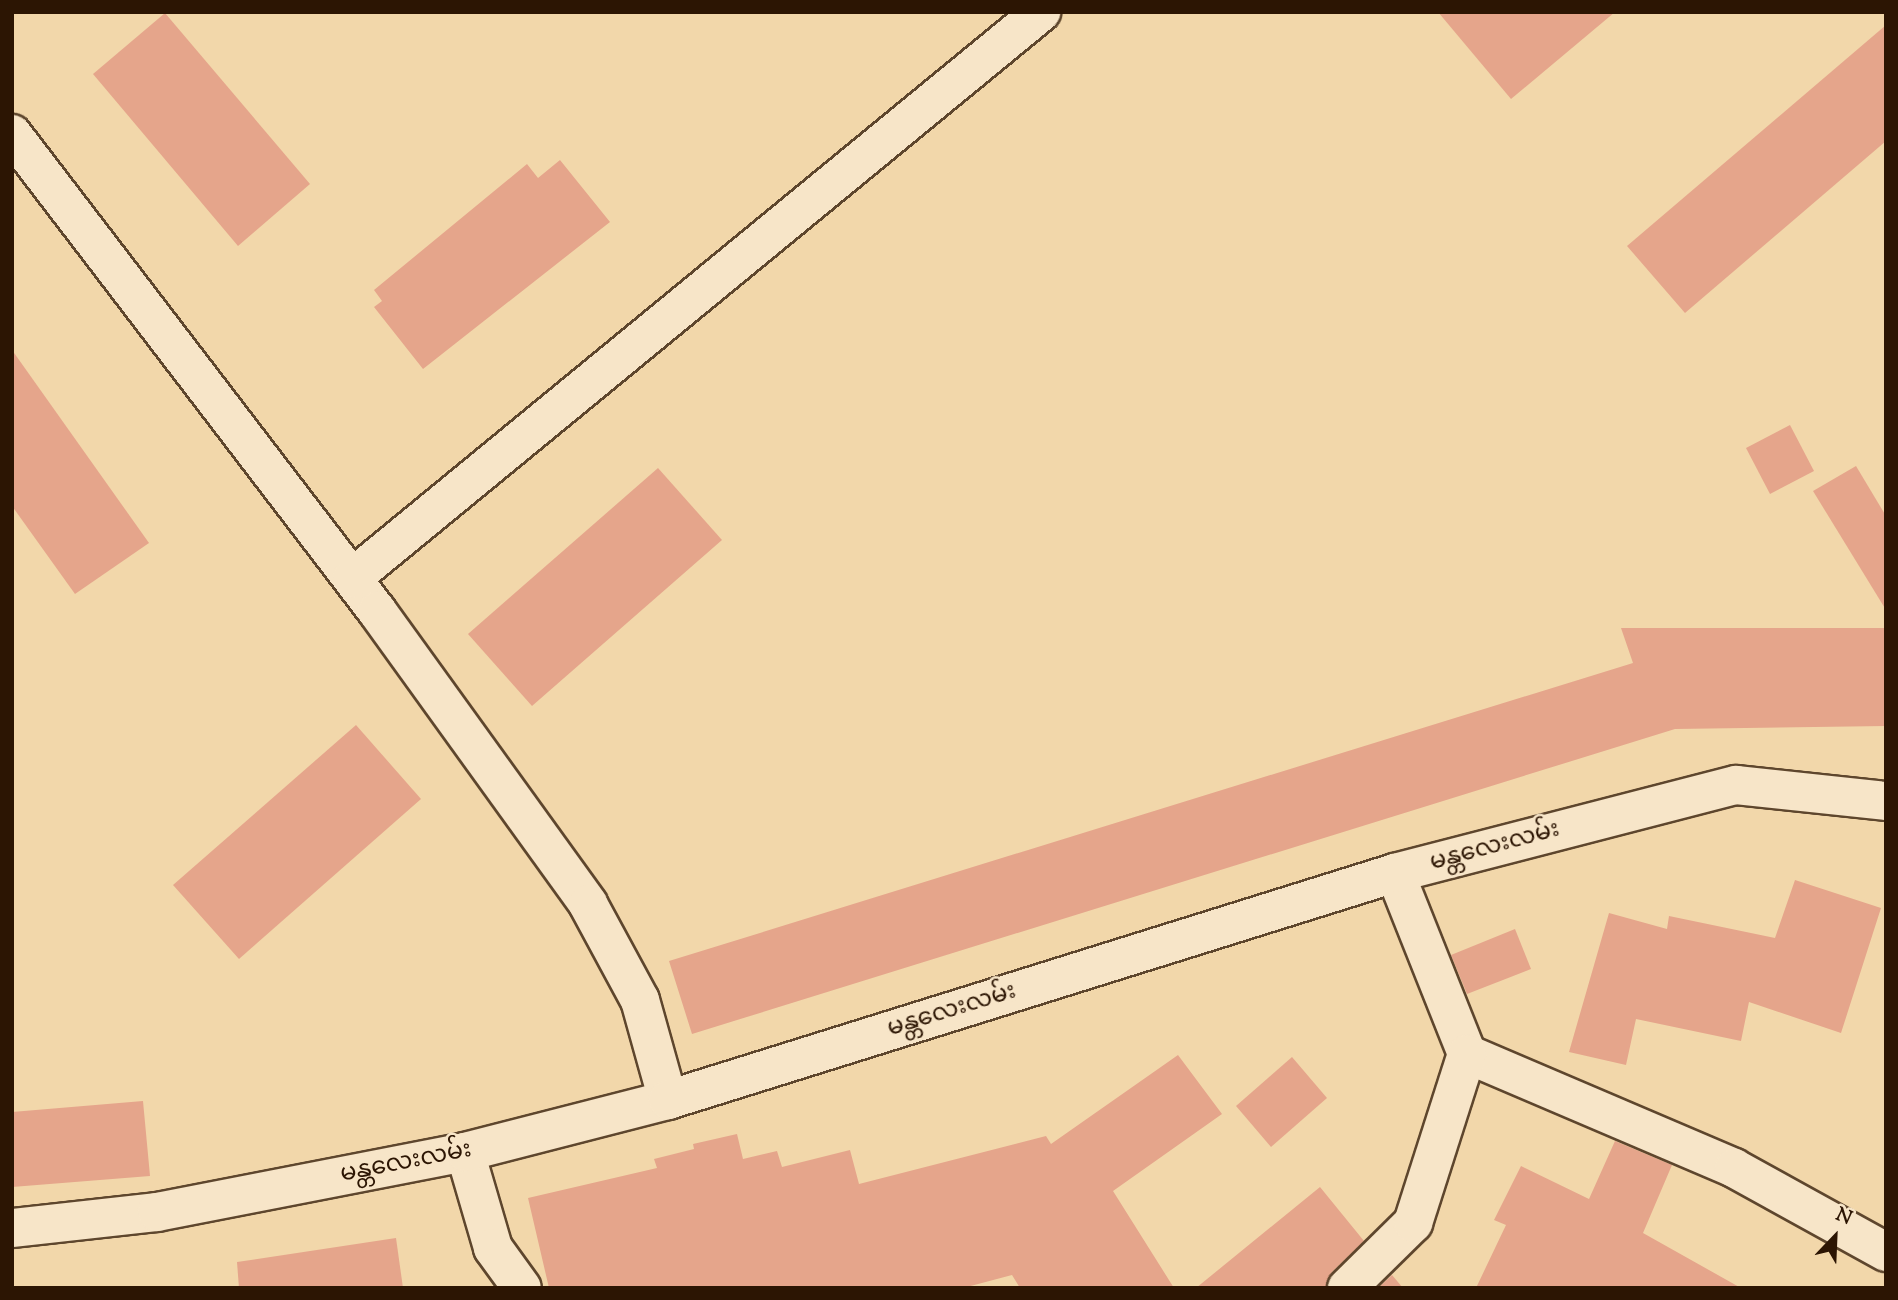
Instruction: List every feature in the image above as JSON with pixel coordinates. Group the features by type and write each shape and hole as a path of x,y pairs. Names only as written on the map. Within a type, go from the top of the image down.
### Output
{"street":[{"path":"352,578 1041,12"},
{"path":"12,134 352,578 588,904 640,1000 668,1100"},
{"name":"မန္တလေးလမ်း","path":"12,1228 158,1212 465,1152 668,1100 1395,873 1736,785 1886,801"},
{"path":"1347,1288 1413,1223 1467,1054 1395,873"},
{"path":"1467,1054 1734,1168 1886,1252"},
{"path":"465,1152 493,1248 522,1288"}],"building":[{"path":"1438,12 1615,12 1511,99"},
{"path":"165,13 310,184 238,246 93,74"},
{"path":"1886,25 1886,141 1685,313 1627,246"},
{"path":"560,160 610,222 423,369 374,307 382,301 374,290 527,164 538,178"},
{"path":"12,350 149,543 75,594 12,506"},
{"path":"1790,425 1814,471 1770,494 1746,448"},
{"path":"1856,466 1886,516 1886,610 1813,491"},
{"path":"658,468 722,540 532,706 468,634"},
{"path":"1621,628 1886,628 1886,726 1675,729 692,1034 669,961 1633,663"},
{"path":"356,725 421,799 239,959 173,885"},
{"path":"1795,880 1881,908 1841,1033 1749,1002 1741,1041 1636,1019 1626,1065 1569,1052 1609,913 1667,929 1669,916 1775,938"},
{"path":"1515,929 1531,969 1467,994 1451,955"},
{"path":"1178,1055 1222,1114 1113,1191 1174,1288 1020,1288 1012,1275 963,1288 549,1288 528,1198 657,1168 654,1159 694,1149 693,1144 737,1134 743,1159 777,1151 782,1167 850,1150 859,1184 1046,1136 1051,1144"},
{"path":"1292,1057 1327,1098 1271,1147 1236,1106"},
{"path":"143,1101 150,1176 12,1187 12,1112"},
{"path":"1615,1141 1672,1165 1643,1233 1741,1288 1476,1288 1506,1225 1494,1220 1521,1166 1589,1199"},
{"path":"1320,1187 1364,1241 1332,1272 1326,1288 1196,1288"},
{"path":"396,1238 403,1288 239,1288 237,1262"},
{"path":"1392,1275 1403,1288 1378,1288"}]}
